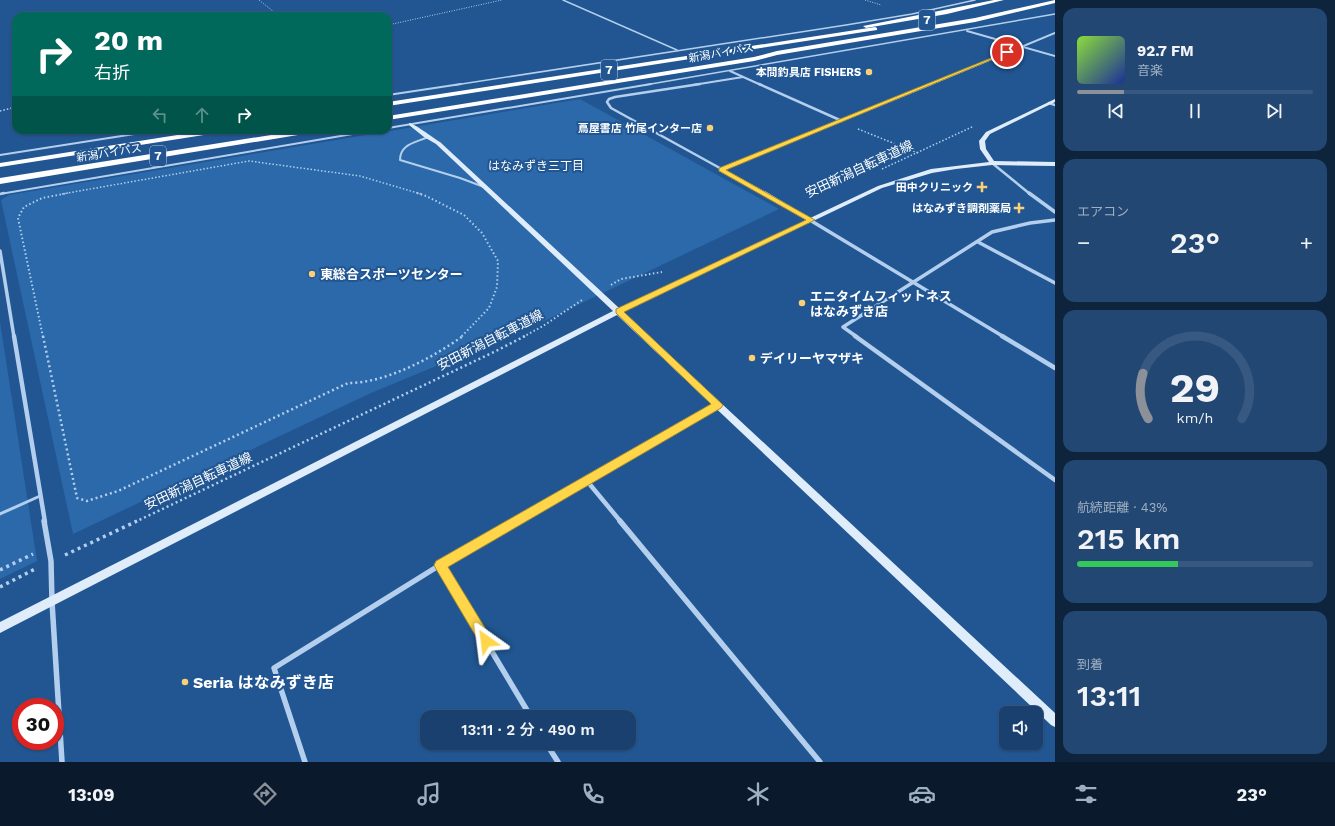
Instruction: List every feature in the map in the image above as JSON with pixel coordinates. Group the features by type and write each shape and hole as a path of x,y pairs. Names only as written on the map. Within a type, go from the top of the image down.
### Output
{"highway":[{"path":"829,35 867,26 947,12 1001,0"},
{"name":"新潟バイパス","path":"392,117 754,59 777,53 975,20 1055,0"},
{"name":"新潟バイパス","path":"392,103 829,35 959,14 1008,4"},
{"path":"754,59 784,57 979,24 1055,7"},
{"name":"新潟バイパス","path":"0,165 198,134"},
{"name":"新潟バイパス","path":"0,181 291,134"}],"street":[{"path":"967,30 1055,56"},
{"path":"721,170 1055,33"},
{"path":"730,71 842,120"},
{"path":"743,76 609,99 607,102 611,108 811,220 1055,368"},
{"path":"1055,100 988,133 982,141 983,149 992,163 1039,202 1055,212"},
{"path":"1049,103 1055,106"},
{"path":"411,124 438,143 1055,721"},
{"path":"0,628 619,311 880,187 905,178 950,168 992,163 1055,164"},
{"path":"1055,220 1030,223 992,232 843,327 1055,480"},
{"path":"978,242 1055,283"},
{"path":"0,251 51,561 52,602 62,762"},
{"path":"305,762 274,668 440,565 718,405"},
{"path":"587,481 820,762"},
{"path":"440,565 527,710"},
{"path":"550,750 558,762"}],"lane":[{"path":"563,0 682,52"},
{"path":"392,94 912,14 975,0"},
{"path":"392,127 730,71 1055,14"},
{"path":"725,69 730,71"},
{"path":"0,155 134,134"},
{"path":"0,194 352,134"},
{"path":"428,137 403,148 400,152 400,160 460,178 487,189"},
{"path":"0,514 40,496"}],"path":[{"path":"259,0 274,12"},
{"path":"392,24 502,0"},
{"path":"0,111 12,108"},
{"path":"842,120 849,125 918,153"},
{"name":"安田新潟自転車道線","path":"882,170 979,123"},
{"path":"249,161 280,166 360,176 426,196 464,215 482,233 498,261 497,287 489,308 465,334 448,347 392,375 362,383 348,383 118,491 87,501 77,498 18,218 24,207 42,198 249,161"},
{"name":"安田新潟自転車道線","path":"0,587 51,561 496,351 543,326 570,307 621,279 662,272 669,269"},
{"path":"0,570 48,547"}],"shaded area":[{"path":"580,99 779,209 540,323 371,393 73,534 1,200 9,195 372,134 392,134 392,131"},
{"path":"0,322 37,561 0,579"}],"place":[{"name":"本間釣具店 FISHERS","path":"869,72"},
{"name":"蔦屋書店 竹尾インター店","path":"710,128"},
{"name":"田中クリニック","path":"982,187"},
{"name":"はなみずき調剤薬局","path":"1019,208"},
{"name":"東総合スポーツセンター","path":"312,274"},
{"name":"エニタイムフィットネス はなみずき店","path":"802,303"},
{"name":"デイリーヤマザキ","path":"752,358"},
{"name":"Seria はなみずき店","path":"185,682"}],"district":[{"name":"はなみずき三丁目","path":"536,166"}],"route":[{"path":"486,641 440,565 718,405 619,311 811,220 721,170 1007,52"}]}
